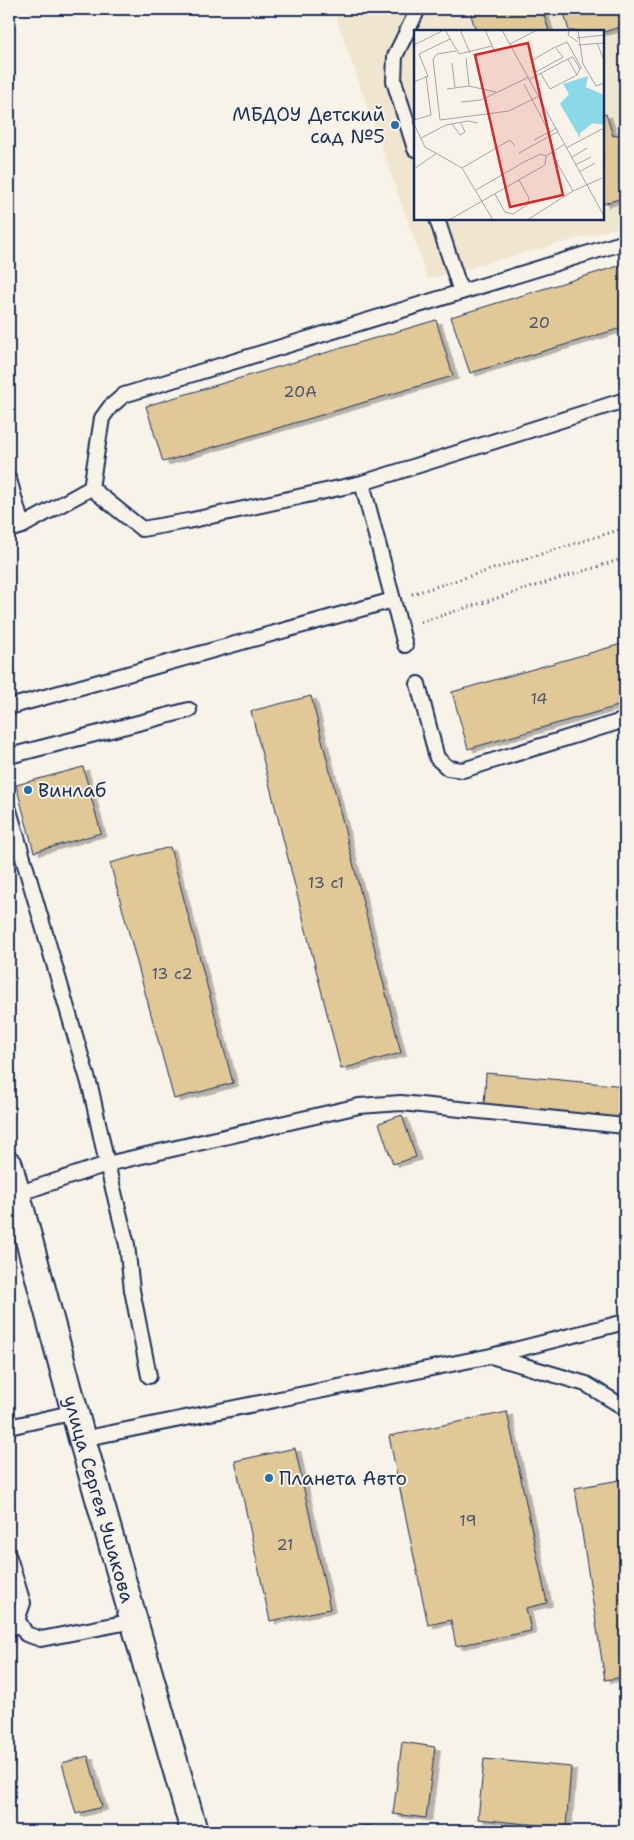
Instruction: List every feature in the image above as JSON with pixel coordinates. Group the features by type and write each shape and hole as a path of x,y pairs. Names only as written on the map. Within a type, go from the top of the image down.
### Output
{"street":[{"name":"улица Сергея Ушакова","path":"9,1165 82,1439 194,1831"}],"lane":[{"path":"414,146 394,81 396,56 418,9"},
{"path":"437,220 460,292"},
{"path":"91,488 102,418 110,407 124,395 625,242"},
{"path":"91,488 142,529 188,521 362,483 625,400"},
{"path":"9,479 16,528 91,488"},
{"path":"362,483 405,645"},
{"path":"9,707 393,600"},
{"path":"418,684 437,758 448,768 463,770 625,720"},
{"path":"9,756 189,710"},
{"path":"9,810 92,1090 107,1164 127,1245 132,1290 149,1376"},
{"path":"17,1194 107,1164 367,1106 400,1103 625,1126"},
{"path":"82,1439 490,1356 625,1322"},
{"path":"490,1356 586,1384 625,1408"},
{"path":"9,1427 75,1412"},
{"path":"9,1557 23,1603 13,1624 26,1634 41,1639 134,1622"}],"path":[{"path":"393,600 625,528"},
{"path":"401,628 625,558"}],"shaded area":[{"name":"МБДОУ Детский сад №5","path":"333,9 625,9 625,226 428,279"}],"building":[{"path":"469,9 542,9 549,30 476,30"},
{"path":"563,9 625,9 625,26 604,32 604,30 569,30"},
{"path":"606,114 613,136 625,133 625,197 604,204 604,115"},
{"path":"625,264 625,327 470,373 451,317"},
{"path":"436,320 453,376 163,462 146,406"},
{"path":"625,643 625,704 468,749 452,692"},
{"path":"311,696 401,1053 341,1069 251,711"},
{"path":"83,767 101,833 34,852 16,785"},
{"path":"170,847 233,1083 174,1099 110,863"},
{"path":"486,1073 625,1086 625,1119 484,1106"},
{"path":"402,1115 416,1157 393,1164 379,1123"},
{"path":"507,1412 547,1603 526,1608 531,1631 456,1646 451,1620 428,1625 389,1436"},
{"path":"295,1448 330,1609 270,1621 235,1461"},
{"path":"625,1479 625,1688 623,1677 605,1680 575,1488"},
{"path":"402,1742 435,1747 426,1818 393,1814"},
{"path":"88,1756 102,1807 76,1814 62,1763"},
{"path":"484,1759 571,1767 566,1828 478,1819"},
{"path":"370,1825 371,1831 338,1831"}],"place":[{"name":"МБДОУ Детский сад №5","path":"395,125"},
{"name":"Винлаб","path":"28,790"},
{"name":"Планета Авто","path":"269,1478"}]}
